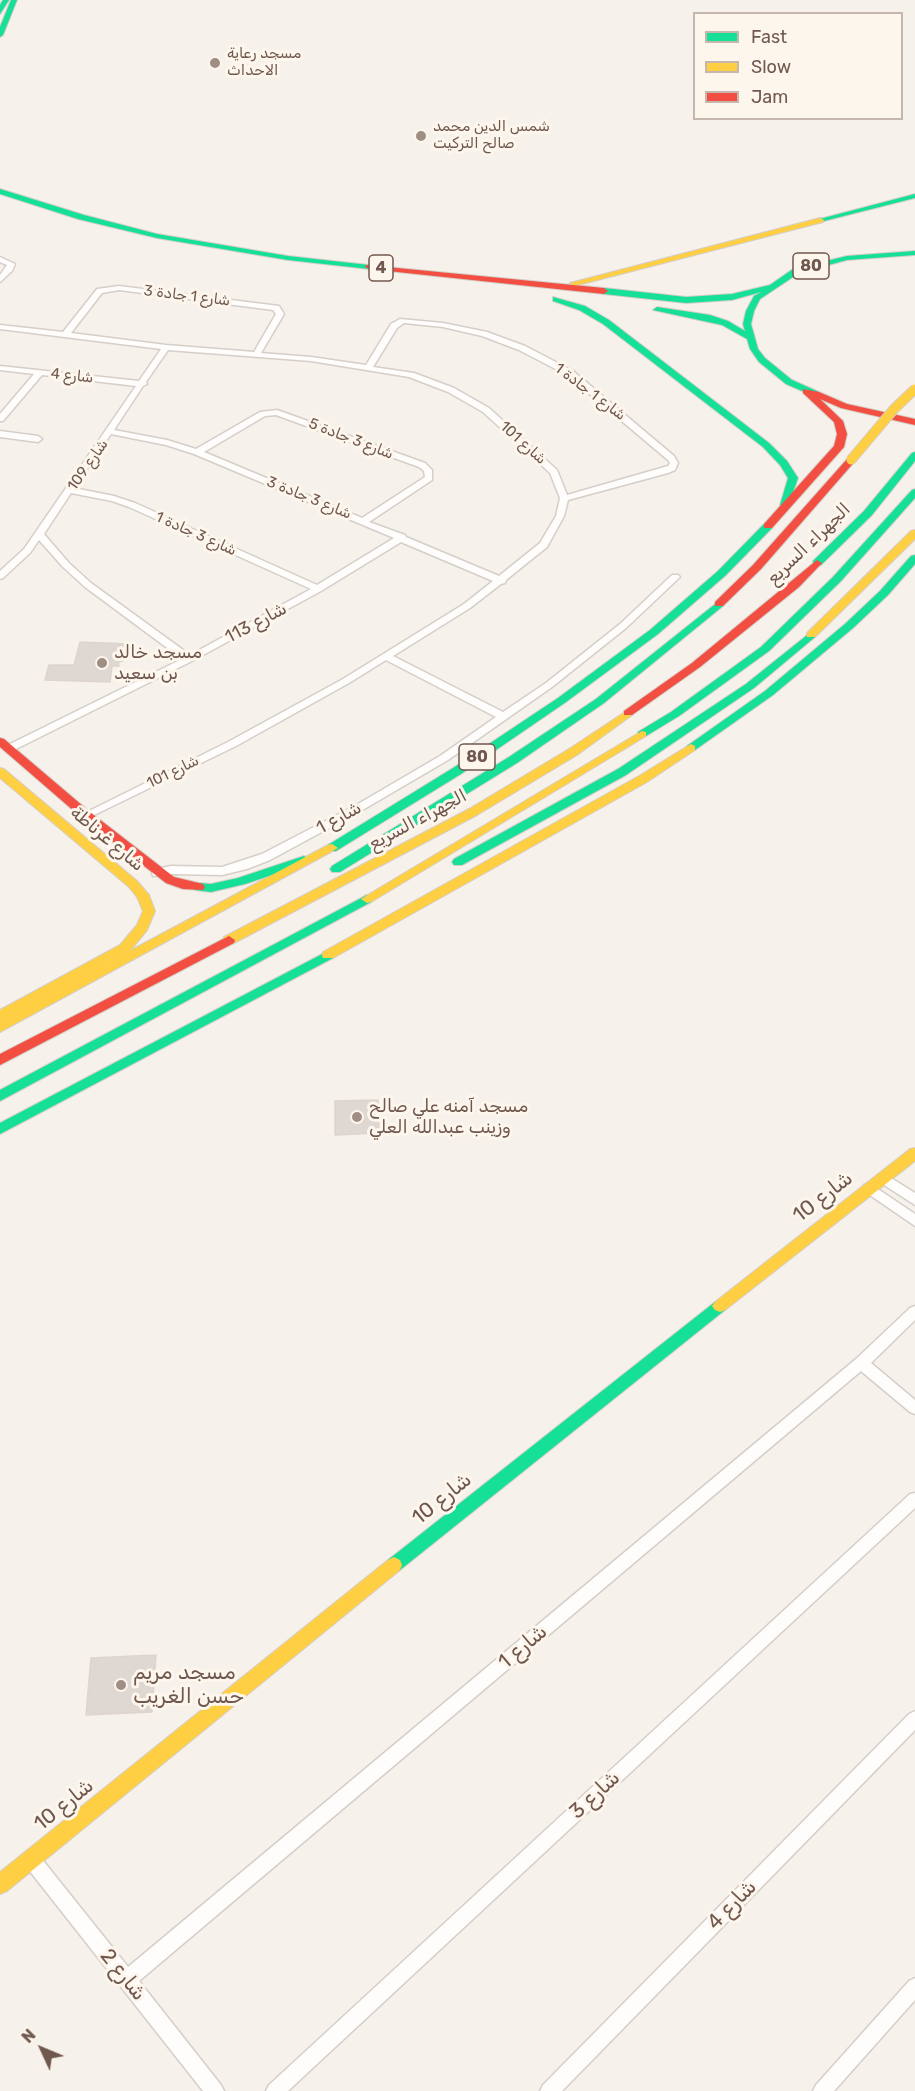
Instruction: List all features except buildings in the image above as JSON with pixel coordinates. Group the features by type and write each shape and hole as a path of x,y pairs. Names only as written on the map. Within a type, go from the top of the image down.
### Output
{"main road":[{"path":"0,12 6,0"},
{"path":"0,35 14,0"},
{"name":"4","path":"0,190 81,217 188,243 288,258 545,285 710,318 725,323 749,337"},
{"path":"545,285 592,280 915,196"},
{"name":"4","path":"0,204 140,243 238,262 556,299 708,300 732,297 768,287"},
{"name":"80","path":"915,254 876,254 833,260 796,271 768,287 757,298 750,311 747,324 749,337 758,354 774,371 806,391 865,412 915,422"},
{"path":"556,299 598,317 766,444 784,463 792,478 791,490 782,512"},
{"path":"0,1060 394,834 513,760 600,701 712,611 757,567 894,409 915,389"},
{"name":"الجهراء السريع","path":"0,1027 322,854 458,771 562,700 654,632 722,573 782,512 838,447 842,434 838,421 806,391"},
{"name":"الجهراء السريع","path":"0,1060 473,812 554,764 607,729 696,665 769,607 832,550 889,489 915,455"},
{"path":"0,1096 339,914 509,816 692,702 765,649 858,557 915,492"},
{"path":"339,914 410,887 551,813 632,766 750,686 826,623 915,533"},
{"path":"0,1129 364,935 643,779 717,731 769,693 849,626 884,593 915,558"},
{"name":"شارع غرناطة","path":"5,745 157,873 176,883 212,888 249,879 322,854"},
{"name":"شارع غرناطة","path":"0,772 133,884 143,895 148,912 142,927 125,948 0,1016"},
{"path":"133,884 146,882 157,873"},
{"name":"شارع 10","path":"0,1884 516,1467 915,1153"}],"street":[{"path":"0,259 11,264 0,280"},
{"name":"شارع 1 جادة 3","path":"66,334 100,291 119,288 276,308 280,314 257,353"},
{"name":"شارع 1 جادة 1","path":"368,368 394,326 403,321 443,325 484,334 522,348 570,373 672,458 674,463 672,468 665,471 564,498"},
{"name":"شارع 101","path":"0,327 166,347 257,353 411,375 451,390 486,410 554,471 564,498 560,516 544,545 502,581 467,606 346,681 232,744 86,815"},
{"name":"شارع 109","path":"0,576 27,551 111,432 166,347"},
{"name":"شارع 4","path":"0,368 143,384"},
{"path":"0,420 39,373"},
{"name":"شارع 3 جادة 5","path":"197,452 262,414 277,412 422,465 428,470 429,478 364,521"},
{"name":"شارع 3 جادة 3","path":"111,432 167,442 197,452 502,581"},
{"path":"0,434 38,439"},
{"name":"شارع 3 جادة 1","path":"70,490 132,505 318,589"},
{"path":"39,534 66,565 88,585 189,659"},
{"name":"شارع 113","path":"5,745 189,659 318,589 402,537"},
{"name":"شارع 1","path":"157,873 171,870 222,872 266,857 362,806 444,758 549,685 623,626 675,577"},
{"path":"386,656 504,717"},
{"path":"883,1178 915,1200"},
{"path":"869,1188 915,1221"},
{"name":"شارع 1","path":"127,1979 861,1363 915,1312"},
{"path":"861,1363 915,1408"},
{"name":"شارع 3","path":"275,2091 915,1499"},
{"name":"شارع 4","path":"549,2091 915,1719"},
{"name":"شارع 2","path":"31,1859 215,2091"},
{"path":"822,2091 915,1987"}],"traffic: fast":[{"path":"0,12 6,0"},
{"path":"0,35 14,0"},
{"path":"0,191 81,217 157,236 288,258 369,267"},
{"path":"820,220 915,196"},
{"path":"816,394 789,382 762,360 754,349 747,324 750,311 757,298 796,271 847,258 915,253"},
{"path":"604,291 686,300 732,297 768,287"},
{"path":"556,299 582,308 606,322 766,445 784,463 793,478 785,505"},
{"path":"657,310 710,318 725,323 749,337"},
{"path":"817,563 868,513 915,455"},
{"path":"642,734 675,714 765,649 837,579 915,492"},
{"path":"332,848 457,771 562,700 654,632 722,573 768,526"},
{"path":"691,748 769,693 849,626 884,593 915,558"},
{"path":"336,869 513,760 600,701 719,604"},
{"path":"458,862 622,772 750,686 811,635"},
{"path":"199,887 211,888 241,881 304,860"},
{"path":"0,1096 367,899"},
{"path":"0,1129 328,955"},
{"path":"394,1565 720,1306"}],"traffic: slow":[{"path":"574,283 820,220"},
{"path":"851,460 894,409 915,389"},
{"path":"811,635 915,533"},
{"path":"229,940 473,812 573,752 628,713"},
{"path":"367,899 642,734"},
{"path":"328,955 643,779 691,748"},
{"path":"0,772 133,884 143,895 149,911 143,927 125,948 0,1016"},
{"path":"0,1027 332,848"},
{"path":"720,1306 915,1153"},
{"path":"0,1884 394,1565"}],"traffic: jam":[{"path":"369,267 604,291"},
{"path":"768,526 839,447 842,434 838,421 806,391"},
{"path":"816,394 844,406 915,422"},
{"path":"719,604 757,567 851,460"},
{"path":"628,713 696,665 795,585 817,563"},
{"path":"0,741 86,815 170,880 183,885 199,887"},
{"path":"0,1060 229,940"}],"place":[{"name":"مسجد رعاية الاحداث","path":"215,63"},
{"name":"شمس الدين محمد صالح التركيت","path":"421,136"},
{"name":"مسجد خالد بن سعيد","path":"102,663"},
{"name":"مسجد آمنه علي صالح وزينب عبدالله العلي","path":"357,1117"},
{"name":"مسجد مريم حسن الغريب","path":"121,1685"}]}
